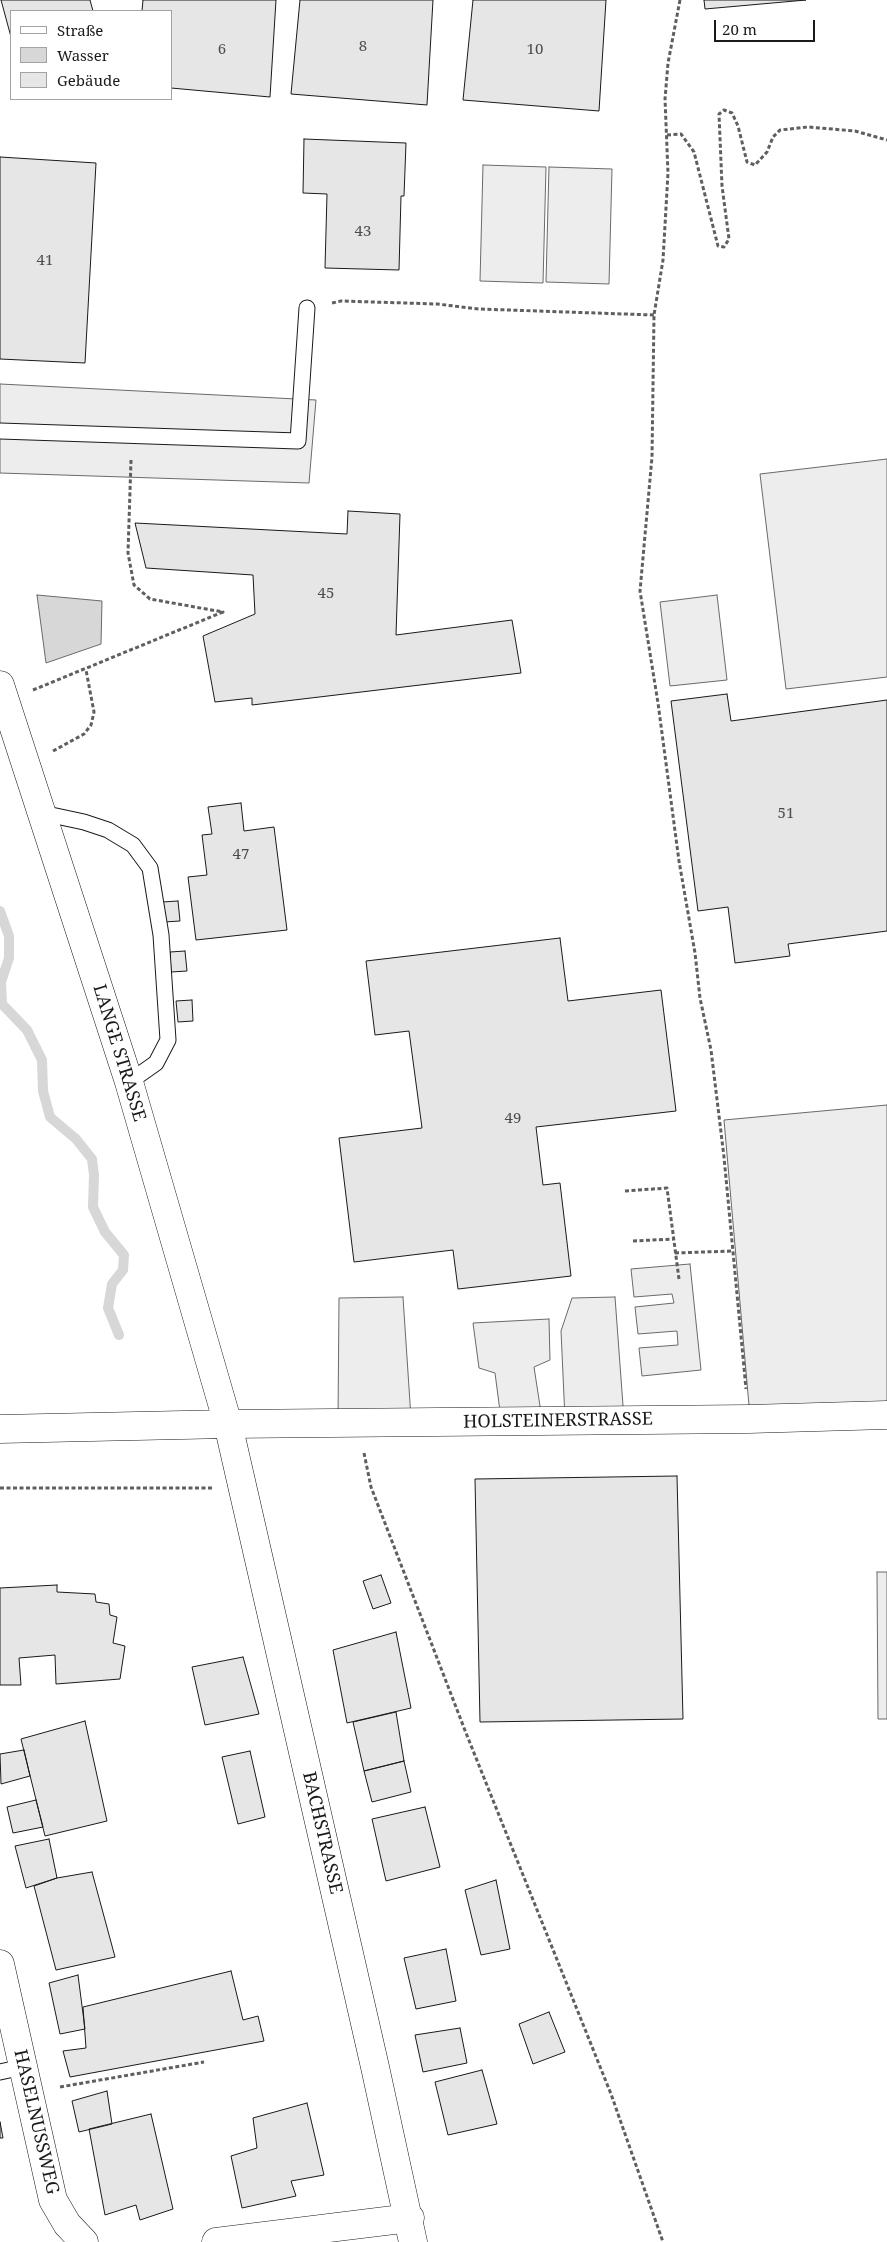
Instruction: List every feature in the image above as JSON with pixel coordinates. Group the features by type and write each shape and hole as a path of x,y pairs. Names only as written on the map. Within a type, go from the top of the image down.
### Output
{"street":[{"name":"LANGE STRASSE","path":"2,693 129,1082 228,1424"},
{"name":"HOLSTEINERSTRASSE","path":"0,1429 228,1424 749,1419 887,1415"},
{"name":"BACHSTRASSE","path":"228,1424 412,2230"},
{"name":"HASELNUSSWEG","path":"0,1964 17,2077 53,2200 67,2224 84,2242"},
{"path":"216,2242 412,2230"}],"lane":[{"path":"0,431 298,440 307,308"},
{"path":"42,813 84,822 108,830 133,845 150,868 161,935 168,1040 156,1062 129,1082"}],"path":[{"path":"680,0 668,63 665,98 668,173 663,260 654,315 652,457 640,591 695,953 700,998 711,1050 724,1157 749,1419"},
{"path":"667,136 681,134 694,152 718,246 724,247 729,240 722,186 719,114 724,110 732,113 738,126 747,162 755,165 767,152 773,138 780,130 808,127 855,131 887,140"},
{"path":"307,308 341,301 437,304 479,309 654,315"},
{"path":"2,693 86,670 223,612 150,599 134,585 128,552 132,435"},
{"path":"26,766 84,734 91,725 94,712 86,670"},
{"path":"625,1191 666,1188 679,1279"},
{"path":"633,1241 673,1239"},
{"path":"675,1253 732,1251"},
{"path":"357,1423 371,1487 466,1733 611,2094 663,2242"},
{"path":"0,1488 243,1488"},
{"path":"17,2077 204,2062"}],"shaded area":[{"path":"483,165 546,167 543,283 480,281"},
{"path":"549,167 612,169 609,284 546,282"},
{"path":"0,384 316,400 309,483 0,473"},
{"path":"887,459 887,677 786,689 760,474"},
{"path":"717,595 727,680 670,686 660,602"},
{"path":"887,1105 887,1412 750,1417 724,1120"},
{"path":"690,1264 701,1370 642,1376 639,1348 678,1345 677,1331 638,1334 635,1307 674,1303 672,1294 634,1297 631,1269"},
{"path":"403,1297 411,1418 338,1419 339,1298"},
{"path":"615,1297 624,1419 565,1419 561,1331 572,1298"},
{"path":"549,1319 550,1360 534,1367 542,1419 501,1419 495,1373 479,1368 473,1323"},
{"path":"877,1572 887,1572 887,1719 878,1719"}],"water":[{"path":"37,595 102,601 101,644 46,663"}],"building":[{"path":"1,0 90,0 93,10 10,10 10,33"},
{"path":"143,0 276,0 270,97 172,88 172,10 142,10"},
{"path":"300,0 433,0 427,105 291,94"},
{"path":"473,0 606,0 599,111 463,100"},
{"path":"704,0 806,0 705,9"},
{"path":"304,139 406,143 404,196 401,196 399,270 325,268 327,194 303,193"},
{"path":"0,157 96,163 85,363 0,359"},
{"path":"348,511 400,514 396,635 512,620 521,673 252,705 252,698 215,702 203,636 255,614 253,575 146,568 135,523 347,534"},
{"path":"727,694 731,721 887,700 887,931 788,944 790,956 735,963 728,907 698,911 671,701"},
{"path":"241,803 244,831 274,827 287,930 196,940 188,877 207,875 202,835 212,834 208,807"},
{"path":"178,901 180,921 164,922 162,902"},
{"path":"560,938 568,1001 661,990 676,1111 536,1127 543,1185 560,1183 571,1276 458,1289 453,1250 354,1262 339,1138 422,1128 409,1031 375,1035 366,961"},
{"path":"185,951 187,971 171,972 170,952"},
{"path":"192,1000 193,1021 178,1022 176,1001"},
{"path":"677,1476 683,1719 480,1722 475,1479"},
{"path":"381,1575 391,1603 373,1609 363,1581"},
{"path":"57,1585 57,1592 95,1594 96,1602 109,1604 110,1615 117,1617 113,1643 125,1646 120,1679 56,1684 55,1655 19,1658 21,1685 0,1685 0,1588"},
{"path":"396,1632 411,1708 347,1723 333,1650"},
{"path":"243,1657 259,1714 205,1725 192,1667"},
{"path":"396,1712 404,1761 364,1771 353,1722"},
{"path":"85,1721 107,1821 45,1836 21,1739"},
{"path":"24,1750 30,1776 1,1784 0,1754"},
{"path":"250,1751 265,1817 238,1824 222,1757"},
{"path":"404,1761 411,1792 372,1802 364,1771"},
{"path":"36,1800 43,1827 13,1833 7,1807"},
{"path":"425,1807 440,1867 386,1881 372,1819"},
{"path":"49,1839 57,1878 26,1888 15,1846"},
{"path":"92,1872 115,1957 56,1970 34,1886 57,1878"},
{"path":"496,1880 510,1949 481,1955 465,1890"},
{"path":"446,1949 456,2001 416,2009 404,1958"},
{"path":"231,1971 243,2020 258,2016 264,2041 70,2077 63,2051 86,2048 83,2007"},
{"path":"78,1975 85,2029 60,2034 49,1983"},
{"path":"549,2012 565,2052 533,2064 519,2024"},
{"path":"460,2028 467,2063 423,2072 415,2035"},
{"path":"482,2070 497,2124 448,2135 435,2082"},
{"path":"107,2091 112,2124 79,2132 72,2101"},
{"path":"307,2103 324,2175 291,2181 296,2196 242,2208 231,2156 257,2148 253,2118"},
{"path":"151,2114 173,2209 140,2220 136,2205 105,2215 89,2129"},
{"path":"0,2122 3,2138 0,2138"}],"waterway":[{"path":"0,911 9,936 9,958 1,982 2,1004 27,1030 42,1060 43,1091 50,1117 76,1139 92,1159 94,1175 93,1207 105,1232 124,1255 123,1270 112,1284 108,1308 119,1335"}]}
